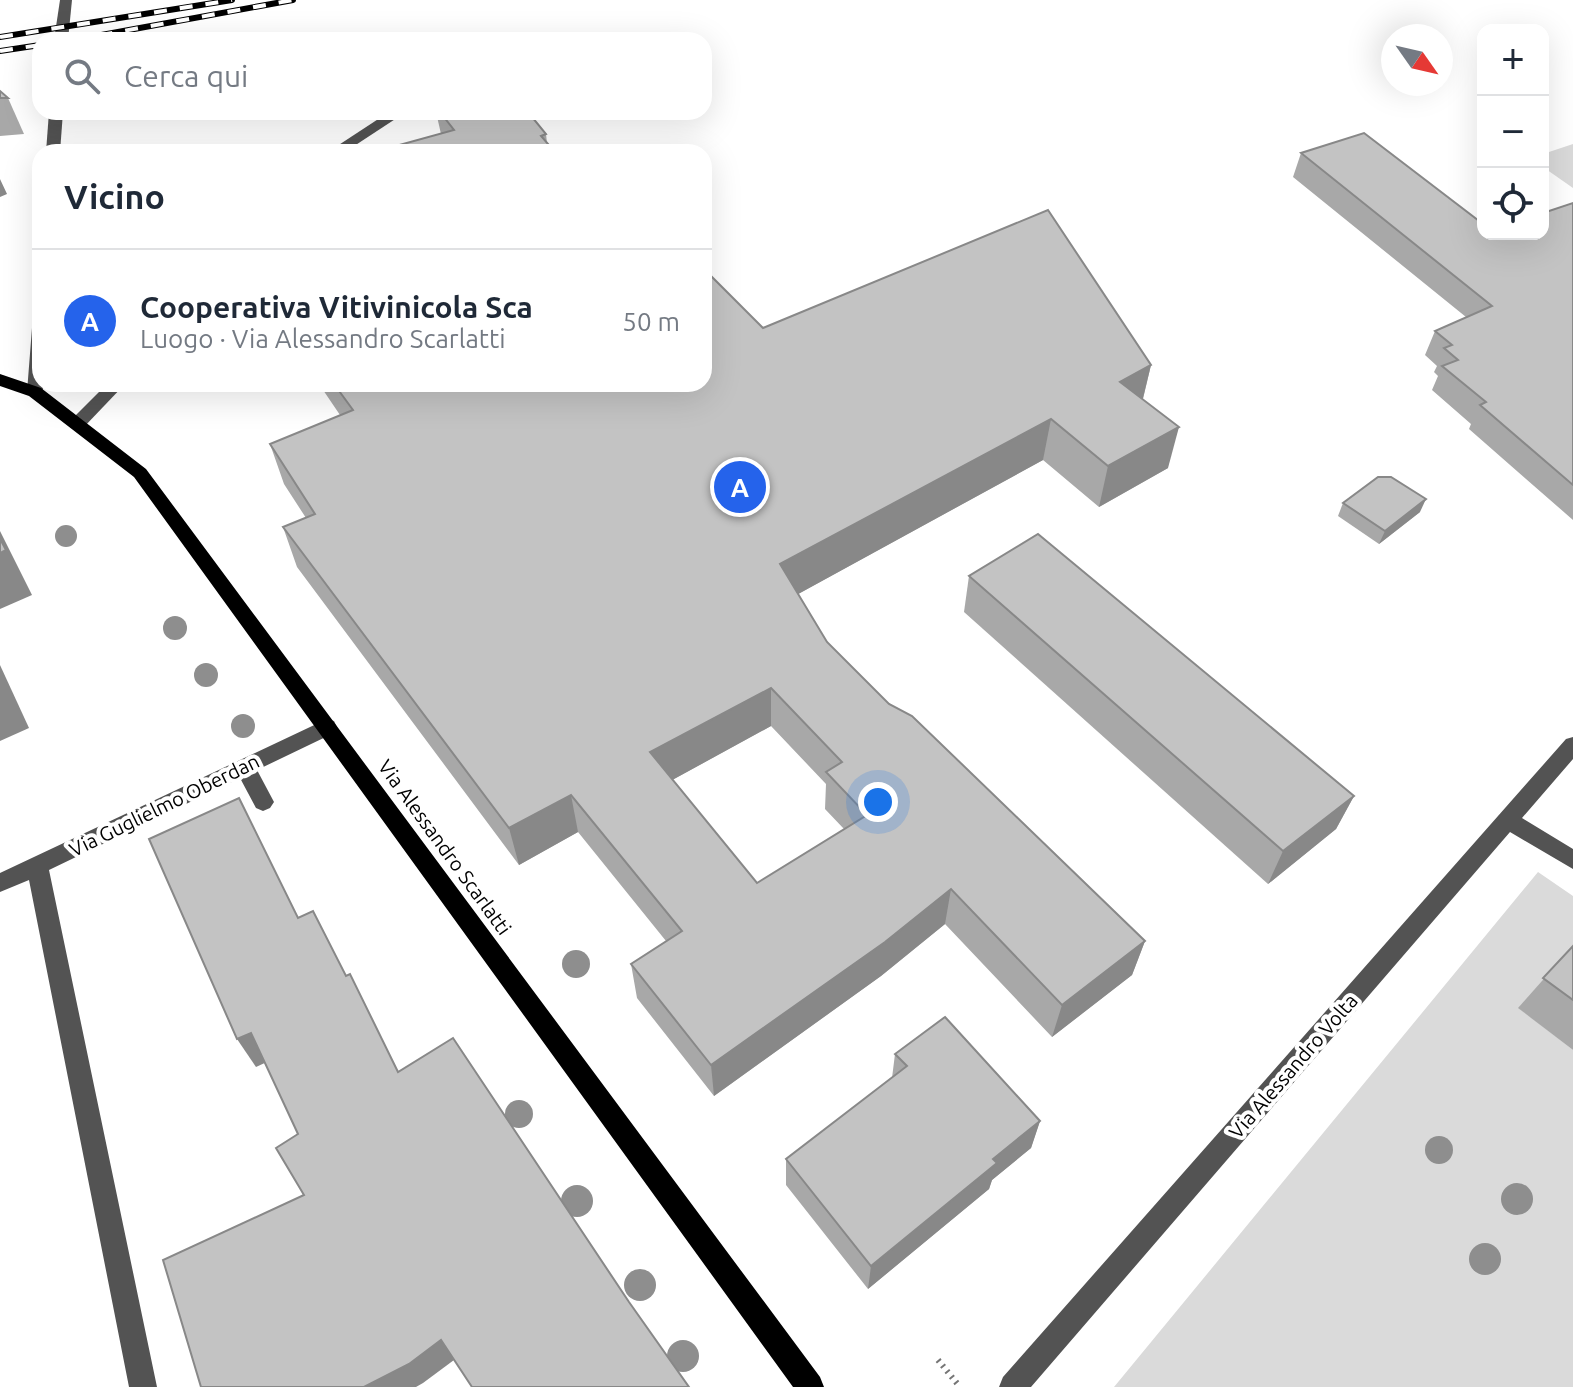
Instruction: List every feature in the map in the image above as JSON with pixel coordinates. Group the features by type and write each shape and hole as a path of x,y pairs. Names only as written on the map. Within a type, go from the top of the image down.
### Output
{"main road":[{"name":"Via Alessandro Scarlatti","path":"0,380 32,391"},
{"name":"Via Alessandro Scarlatti","path":"35,392 140,473 810,1387"}],"street":[{"path":"62,32 66,0"},
{"path":"54,144 55,120"},
{"path":"348,144 386,120"},
{"path":"77,424 109,392"},
{"name":"Via Guglielmo Oberdan","path":"0,883 327,727"},
{"name":"Via Alessandro Volta","path":"1013,1387 1573,745"},
{"path":"245,766 263,802"},
{"path":"1508,820 1573,860"},
{"path":"37,865 143,1387"}],"path":[{"path":"938,1360 960,1387"}],"shaded area":[{"path":"1573,144 1573,188 1549,171 1549,152"},
{"path":"1538,872 1573,896 1573,961 1519,1008 1573,1050 1573,1387 1114,1387"}],"building":[{"path":"446,120 535,120 546,134 541,136 548,144 403,144 454,130"},
{"path":"1364,133 1477,219 1477,240 1549,240 1549,211 1573,203 1573,485 1480,405 1486,402 1442,366 1458,360 1444,348 1452,345 1435,331 1492,306 1301,153"},
{"path":"1048,210 1151,365 1120,382 1179,427 1108,466 1051,419 780,564 827,642 889,704 912,716 1145,941 1062,1005 951,889 885,942 711,1065 631,964 682,931 571,795 509,828 283,527 315,514 270,444 353,410 340,392 712,392 712,277 763,328","holes":["771,688 842,762 826,772 867,815 757,883 650,752"]},
{"path":"1378,477 1391,477 1426,499 1385,531 1343,503"},
{"path":"1038,534 1354,796 1283,851 969,576"},
{"path":"0,539 6,550 0,553"},
{"path":"239,798 298,918 313,911 346,976 350,974 398,1072 453,1038 689,1387 472,1387 441,1340 409,1364 364,1387 201,1387 163,1260 304,1195 276,1148 298,1134 251,1033 237,1039 149,839"},
{"path":"1573,946 1573,1000 1543,978"},
{"path":"945,1017 1040,1121 993,1159 997,1163 871,1266 786,1159 907,1066 895,1054"}],"railway":[{"path":"0,37 232,0"},
{"path":"118,32 293,0"},
{"path":"0,51 32,46"}],"place":[{"name":"Cooperativa Vitivinicola Sca","path":"740,487"}]}
